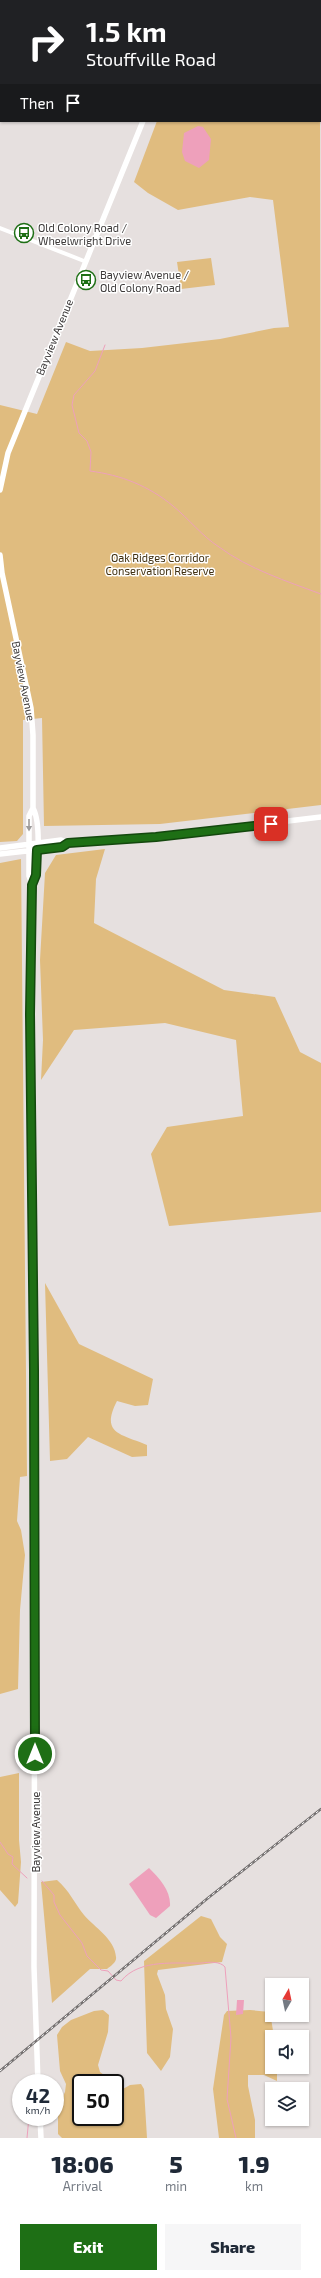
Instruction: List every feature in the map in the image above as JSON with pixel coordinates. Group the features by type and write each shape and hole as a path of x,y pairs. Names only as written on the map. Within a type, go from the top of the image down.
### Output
{"main road":[{"name":"Bayview Avenue","path":"0,490 8,453 84,261 143,122"},
{"name":"Bayview Avenue","path":"0,555 3,579 31,708 33,735 33,808 29,816 29,876 32,885 30,1014 35,1504 34,1967 38,2074"},
{"name":"Bayview Avenue","path":"32,885 36,875 37,850 37,815 33,808"},
{"path":"0,848 61,840 68,843 156,837 321,817"},
{"path":"0,854 62,847 68,843"},
{"path":"40,2126 41,2138"}],"street":[{"path":"0,228 84,261"}],"green space":[{"name":"Oak Ridges Corridor Conservation Reserve","path":"157,122 320,122 321,805 160,824 44,826 42,718 23,720 23,834 17,841 0,842 0,405 37,414 66,342 90,351 142,348 220,339 274,328 289,327 273,200 250,197 178,210 148,193 134,182"},
{"path":"211,258 215,285 181,289 177,262"},
{"path":"105,849 96,879 94,923 224,990 275,997 300,1052 321,1063 321,1212 169,1226 151,1154 167,1127 243,1116 236,1040 165,1023 74,1030 41,1080 43,1040 40,960 45,873 56,855"},
{"path":"21,859 27,1476 20,1477 17,1521 21,1530 25,1555 20,1610 18,1689 0,1694 0,863"},
{"path":"45,1283 79,1344 153,1379 148,1405 135,1406 117,1401 112,1412 111,1420 112,1427 116,1431 147,1445 147,1456 132,1457 88,1437 67,1459 50,1461"},
{"path":"19,1773 19,1840 21,1862 18,1903 15,1907 0,1890 0,1777"},
{"path":"57,1880 88,1920 108,1939 115,1951 116,1961 107,1969 90,1969 52,2003 41,1882"},
{"path":"201,1916 211,1919 220,1937 227,1944 222,1962 158,1970 157,1974 165,1995 166,2009 173,2029 170,2057 161,2071 147,2053 144,1961"},
{"path":"103,2010 109,2015 108,2032 98,2065 100,2072 103,2074 72,2074 72,2126 124,2126 124,2088 130,2085 141,2084 144,2089 147,2138 62,2138 58,2134 58,2126 64,2126 64,2094 66,2084 64,2074 61,2074 60,2071 57,2035 62,2027 71,2020 94,2011"},
{"path":"250,2010 265,2012 265,2022 272,2022 273,2030 265,2030 265,2074 277,2074 277,2081 264,2075 248,2075 248,2086 255,2120 255,2138 219,2138 213,2089 224,2015 227,2011"}],"shaded area":[{"path":"198,126 203,127 211,139 209,160 199,168 185,161 182,152 184,133"},
{"path":"149,1868 167,1890 170,1901 170,1906 156,1918 150,1915 129,1884"},
{"path":"237,2000 244,2000 243,2014 236,2015"}],"waterway":[{"path":"105,345 95,371 74,395 72,405 79,433 87,441 91,452 90,471 113,475 144,487 173,506 207,538 231,555 268,574 321,594"},
{"path":"0,1842 8,1854 13,1857 12,1864 27,1878"},
{"path":"42,1881 54,1895 54,1902 60,1915 82,1943 87,1956 101,1970 108,1971 116,1980 121,1981 129,1974 148,1965 214,1962 225,1967 231,2038 227,2099 236,2138"},
{"path":"27,2138 28,2126"}],"railway":[{"path":"0,2071 208,1898 321,1809"}],"place":[{"name":"Old Colony Road / Wheelwright Drive","path":"24,233"},
{"name":"Bayview Avenue / Old Colony Road","path":"86,280"}],"route":[{"path":"35,1754 35,1504 30,956 32,885 36,875 37,850 62,847 68,843 82,841 156,837 271,824"}]}
